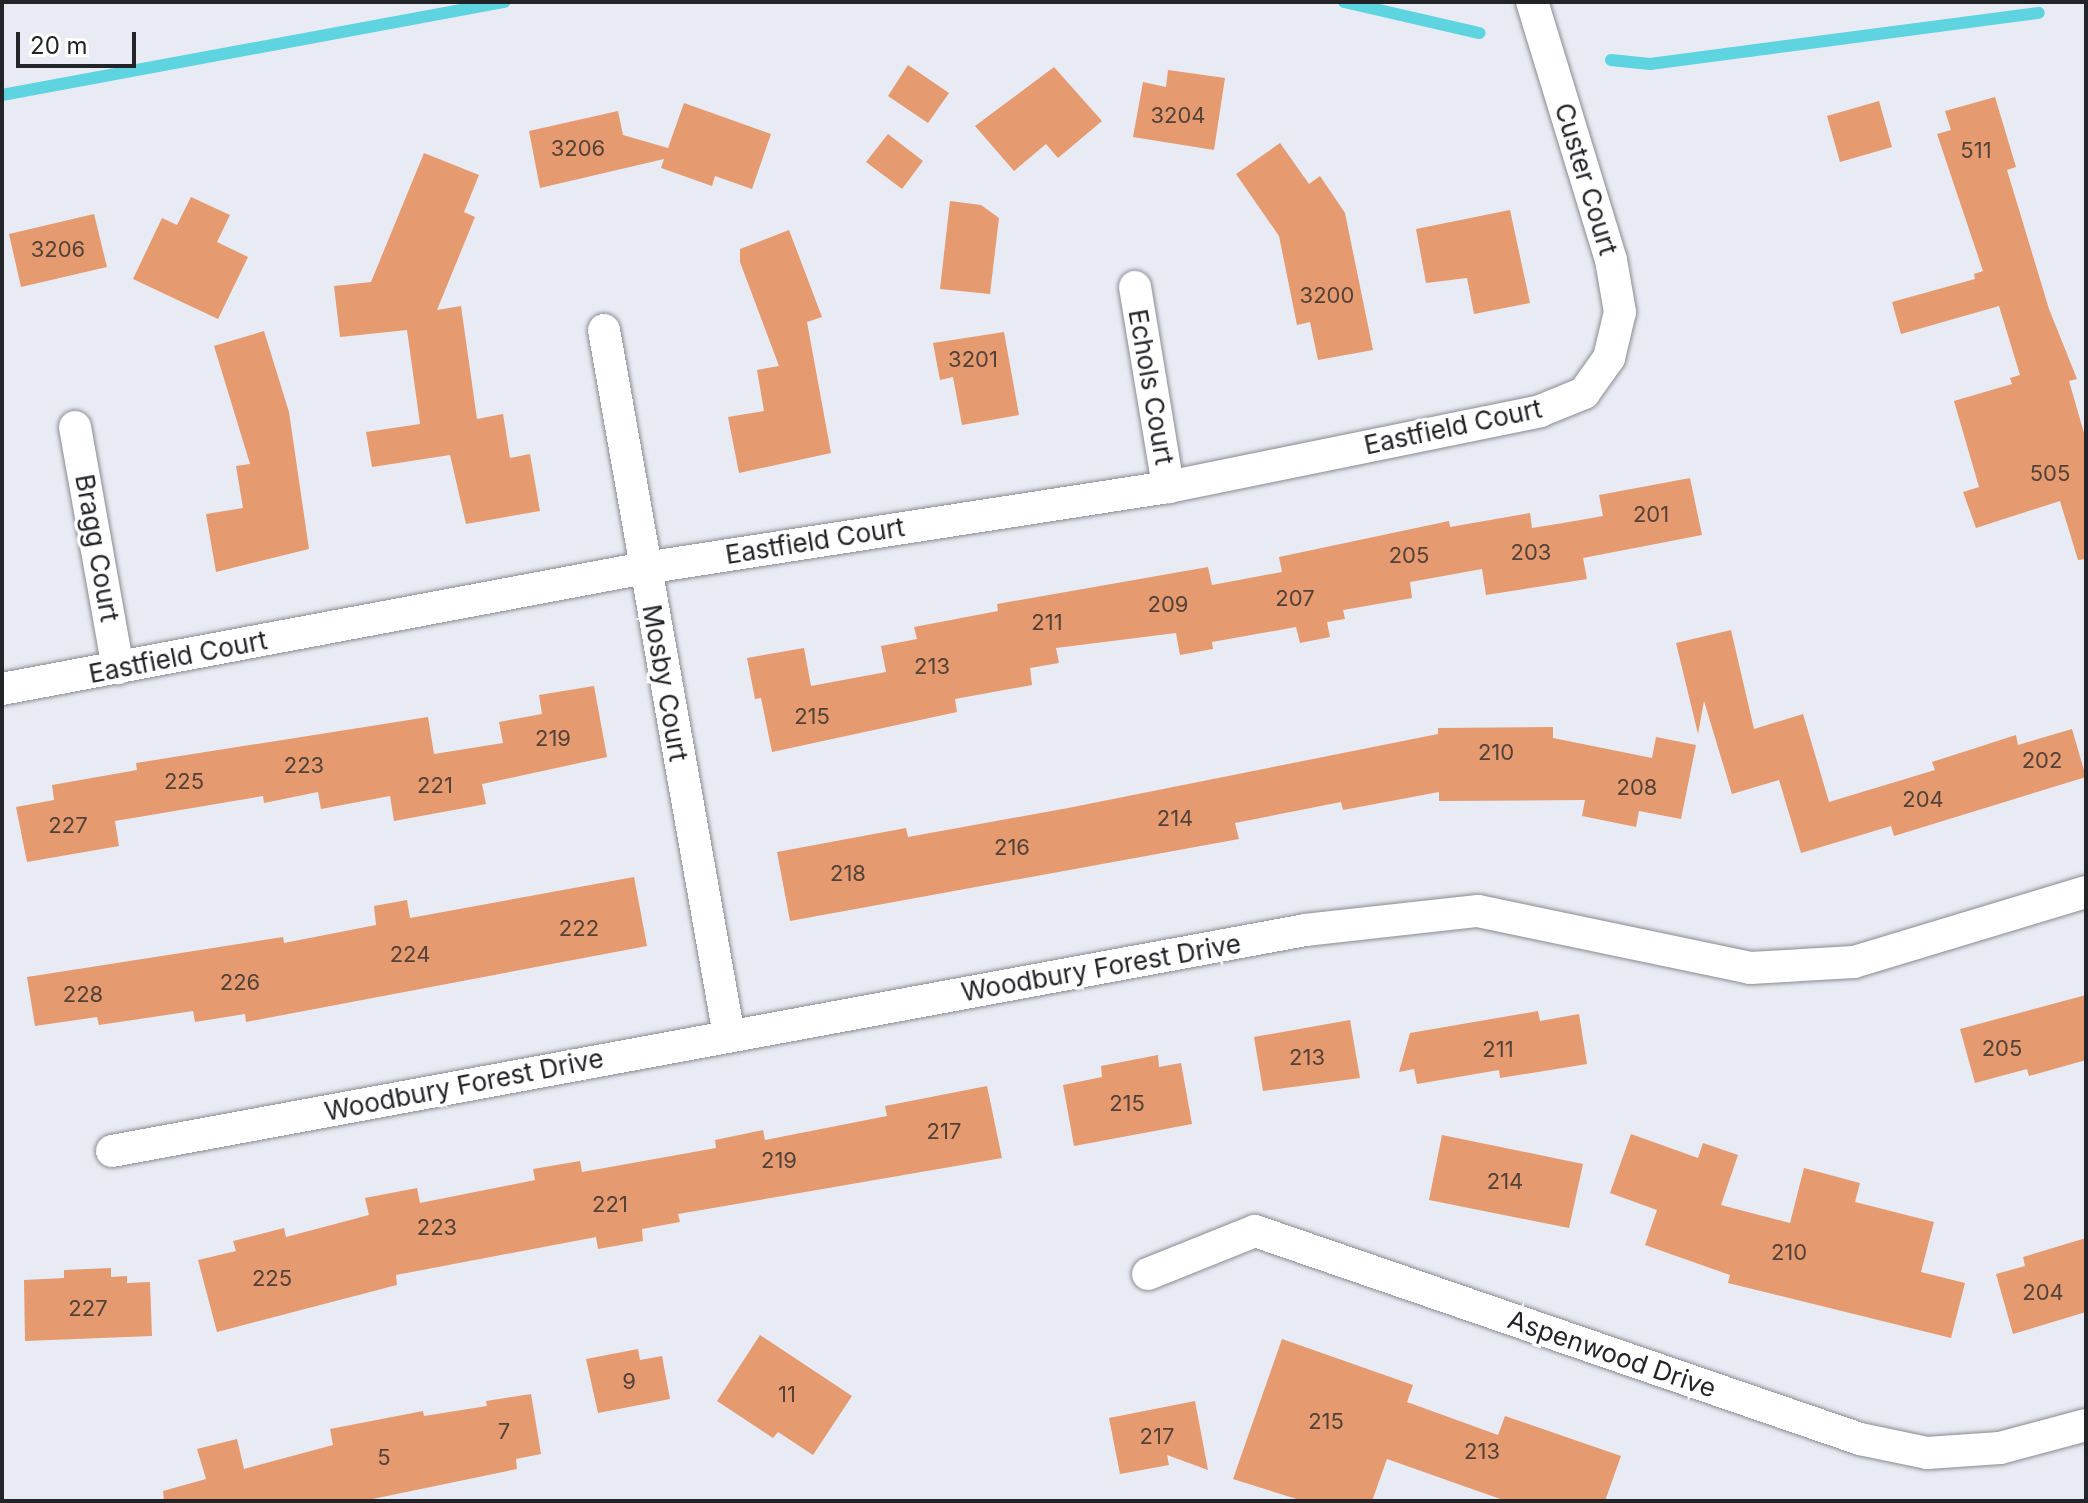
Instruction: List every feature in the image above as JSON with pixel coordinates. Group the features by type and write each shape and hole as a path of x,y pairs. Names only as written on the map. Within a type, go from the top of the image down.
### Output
{"street":[{"name":"Custer Court","path":"1532,2 1611,260 1620,312 1609,358"},
{"name":"Echols Court","path":"1135,287 1168,487"},
{"name":"Mosby Court","path":"604,330 729,1036"},
{"name":"Eastfield Court","path":"2,689 645,568 1168,487 1540,411 1584,393 1609,358"},
{"name":"Bragg Court","path":"75,427 118,668"},
{"name":"Woodbury Forest Drive","path":"112,1151 1305,930 1478,911 1750,968 1854,962 2086,892"},
{"name":"Aspenwood Drive","path":"1148,1274 1255,1231 1860,1439 1942,1452 2000,1448 2086,1425"}],"building":[{"path":"908,65 949,93 928,123 888,96"},
{"path":"1054,67 1102,121 1058,158 1046,144 1014,171 975,126"},
{"path":"1168,70 1225,78 1214,150 1133,137 1143,82 1166,87"},
{"path":"1995,97 2016,167 2007,170 2049,309 2077,379 2069,381 2086,440 2086,559 2078,560 2060,501 1976,528 1963,492 1979,487 1954,401 2012,384 2010,378 2020,375 1999,306 1901,334 1892,302 1975,279 1974,274 1983,271 1937,134 1951,130 1945,111"},
{"path":"1879,101 1892,147 1840,162 1827,116"},
{"path":"684,103 771,134 752,189 715,176 712,186 661,168 664,159 540,188 529,131 618,111 623,135 668,148"},
{"path":"888,134 923,161 902,189 866,162"},
{"path":"1280,143 1309,184 1320,176 1345,213 1373,350 1318,360 1310,322 1297,325 1279,236 1236,174"},
{"path":"424,153 479,175 464,212 475,217 437,310 461,306 477,419 503,414 510,458 530,454 540,511 466,524 450,455 372,467 366,432 420,424 407,330 340,337 334,286 371,282"},
{"path":"191,197 230,215 217,242 248,257 218,319 133,279 162,218 177,225"},
{"path":"950,201 981,205 999,218 990,294 940,289"},
{"path":"1510,210 1530,303 1474,314 1467,278 1426,283 1416,229"},
{"path":"94,214 107,267 21,287 9,234"},
{"path":"789,230 822,317 807,322 831,453 739,473 728,417 764,411 757,370 779,366 740,262 740,249"},
{"path":"264,331 289,412 309,549 216,572 206,514 243,508 236,466 250,464 214,346"},
{"path":"1004,332 1019,415 962,425 953,377 940,380 933,343"},
{"path":"1690,478 1702,535 1583,558 1587,579 1486,595 1482,569 1410,582 1412,598 1343,610 1345,619 1327,622 1330,637 1300,643 1296,627 1212,642 1213,649 1180,655 1176,633 1056,648 1059,663 1030,668 1032,685 955,699 957,712 772,752 761,698 755,699 747,658 804,648 811,686 886,672 881,646 917,639 914,627 998,611 997,604 1208,567 1212,585 1282,572 1279,557 1449,521 1450,527 1530,513 1532,528 1603,516 1599,495"},
{"path":"1731,630 1754,729 1803,714 1829,802 1935,770 1932,762 2016,735 2018,745 2072,729 2086,777 1894,836 1891,826 1801,853 1779,780 1732,794 1704,701 1698,734 1676,643"},
{"path":"594,686 607,757 482,784 486,804 394,821 390,796 321,809 318,792 264,803 263,796 115,821 119,846 27,862 16,807 54,800 52,785 137,770 136,763 428,717 434,754 503,743 499,722 542,714 539,695"},
{"path":"1553,727 1553,738 1652,758 1656,737 1696,745 1681,819 1639,811 1636,827 1582,816 1585,800 1439,801 1439,792 1343,810 1341,802 1235,823 1239,839 790,921 777,852 906,828 908,837 1068,808 1438,734 1438,728"},
{"path":"634,877 647,946 246,1022 245,1014 195,1022 193,1011 99,1025 97,1017 35,1026 27,977 283,937 284,943 376,925 374,906 407,900 410,918"},
{"path":"2086,995 2086,1060 2029,1076 2027,1069 1975,1083 1960,1029"},
{"path":"1538,1011 1540,1021 1579,1014 1587,1064 1500,1078 1499,1070 1417,1084 1414,1069 1399,1072 1410,1033"},
{"path":"1350,1020 1360,1078 1263,1091 1254,1037"},
{"path":"1158,1055 1159,1067 1181,1063 1192,1124 1074,1146 1063,1085 1102,1077 1101,1066"},
{"path":"987,1086 1002,1158 678,1214 680,1222 642,1229 643,1241 598,1249 596,1237 396,1275 397,1285 217,1332 198,1260 236,1251 233,1241 284,1228 286,1237 369,1215 365,1198 417,1188 420,1203 535,1180 533,1169 580,1161 582,1172 716,1148 715,1140 763,1130 765,1140 887,1116 885,1106"},
{"path":"1631,1134 1698,1158 1703,1143 1738,1155 1721,1205 1790,1223 1804,1168 1860,1183 1855,1202 1934,1222 1921,1272 1965,1283 1951,1338 1728,1283 1730,1275 1645,1245 1657,1210 1610,1193"},
{"path":"1442,1135 1583,1164 1569,1228 1429,1200"},
{"path":"2086,1238 2086,1312 2013,1334 1996,1274 2025,1266 2023,1257"},
{"path":"111,1268 111,1277 127,1276 127,1283 150,1282 152,1336 25,1341 24,1280 64,1278 64,1270"},
{"path":"760,1335 852,1396 813,1455 778,1432 773,1438 717,1401"},
{"path":"1282,1339 1413,1385 1407,1402 1498,1435 1505,1416 1621,1456 1605,1501 1506,1501 1387,1459 1372,1501 1303,1501 1233,1479"},
{"path":"638,1349 640,1360 662,1356 670,1399 598,1413 586,1359"},
{"path":"531,1394 541,1454 516,1459 517,1469 363,1501 164,1501 163,1491 206,1479 197,1449 237,1439 244,1469 333,1445 330,1429 423,1411 424,1416 487,1406 486,1401"},
{"path":"1195,1401 1208,1470 1167,1455 1169,1465 1120,1474 1109,1418"}],"waterway":[{"path":"2,95 504,2"},
{"path":"1344,2 1479,33"},
{"path":"1611,60 1650,64 2039,13"}]}
